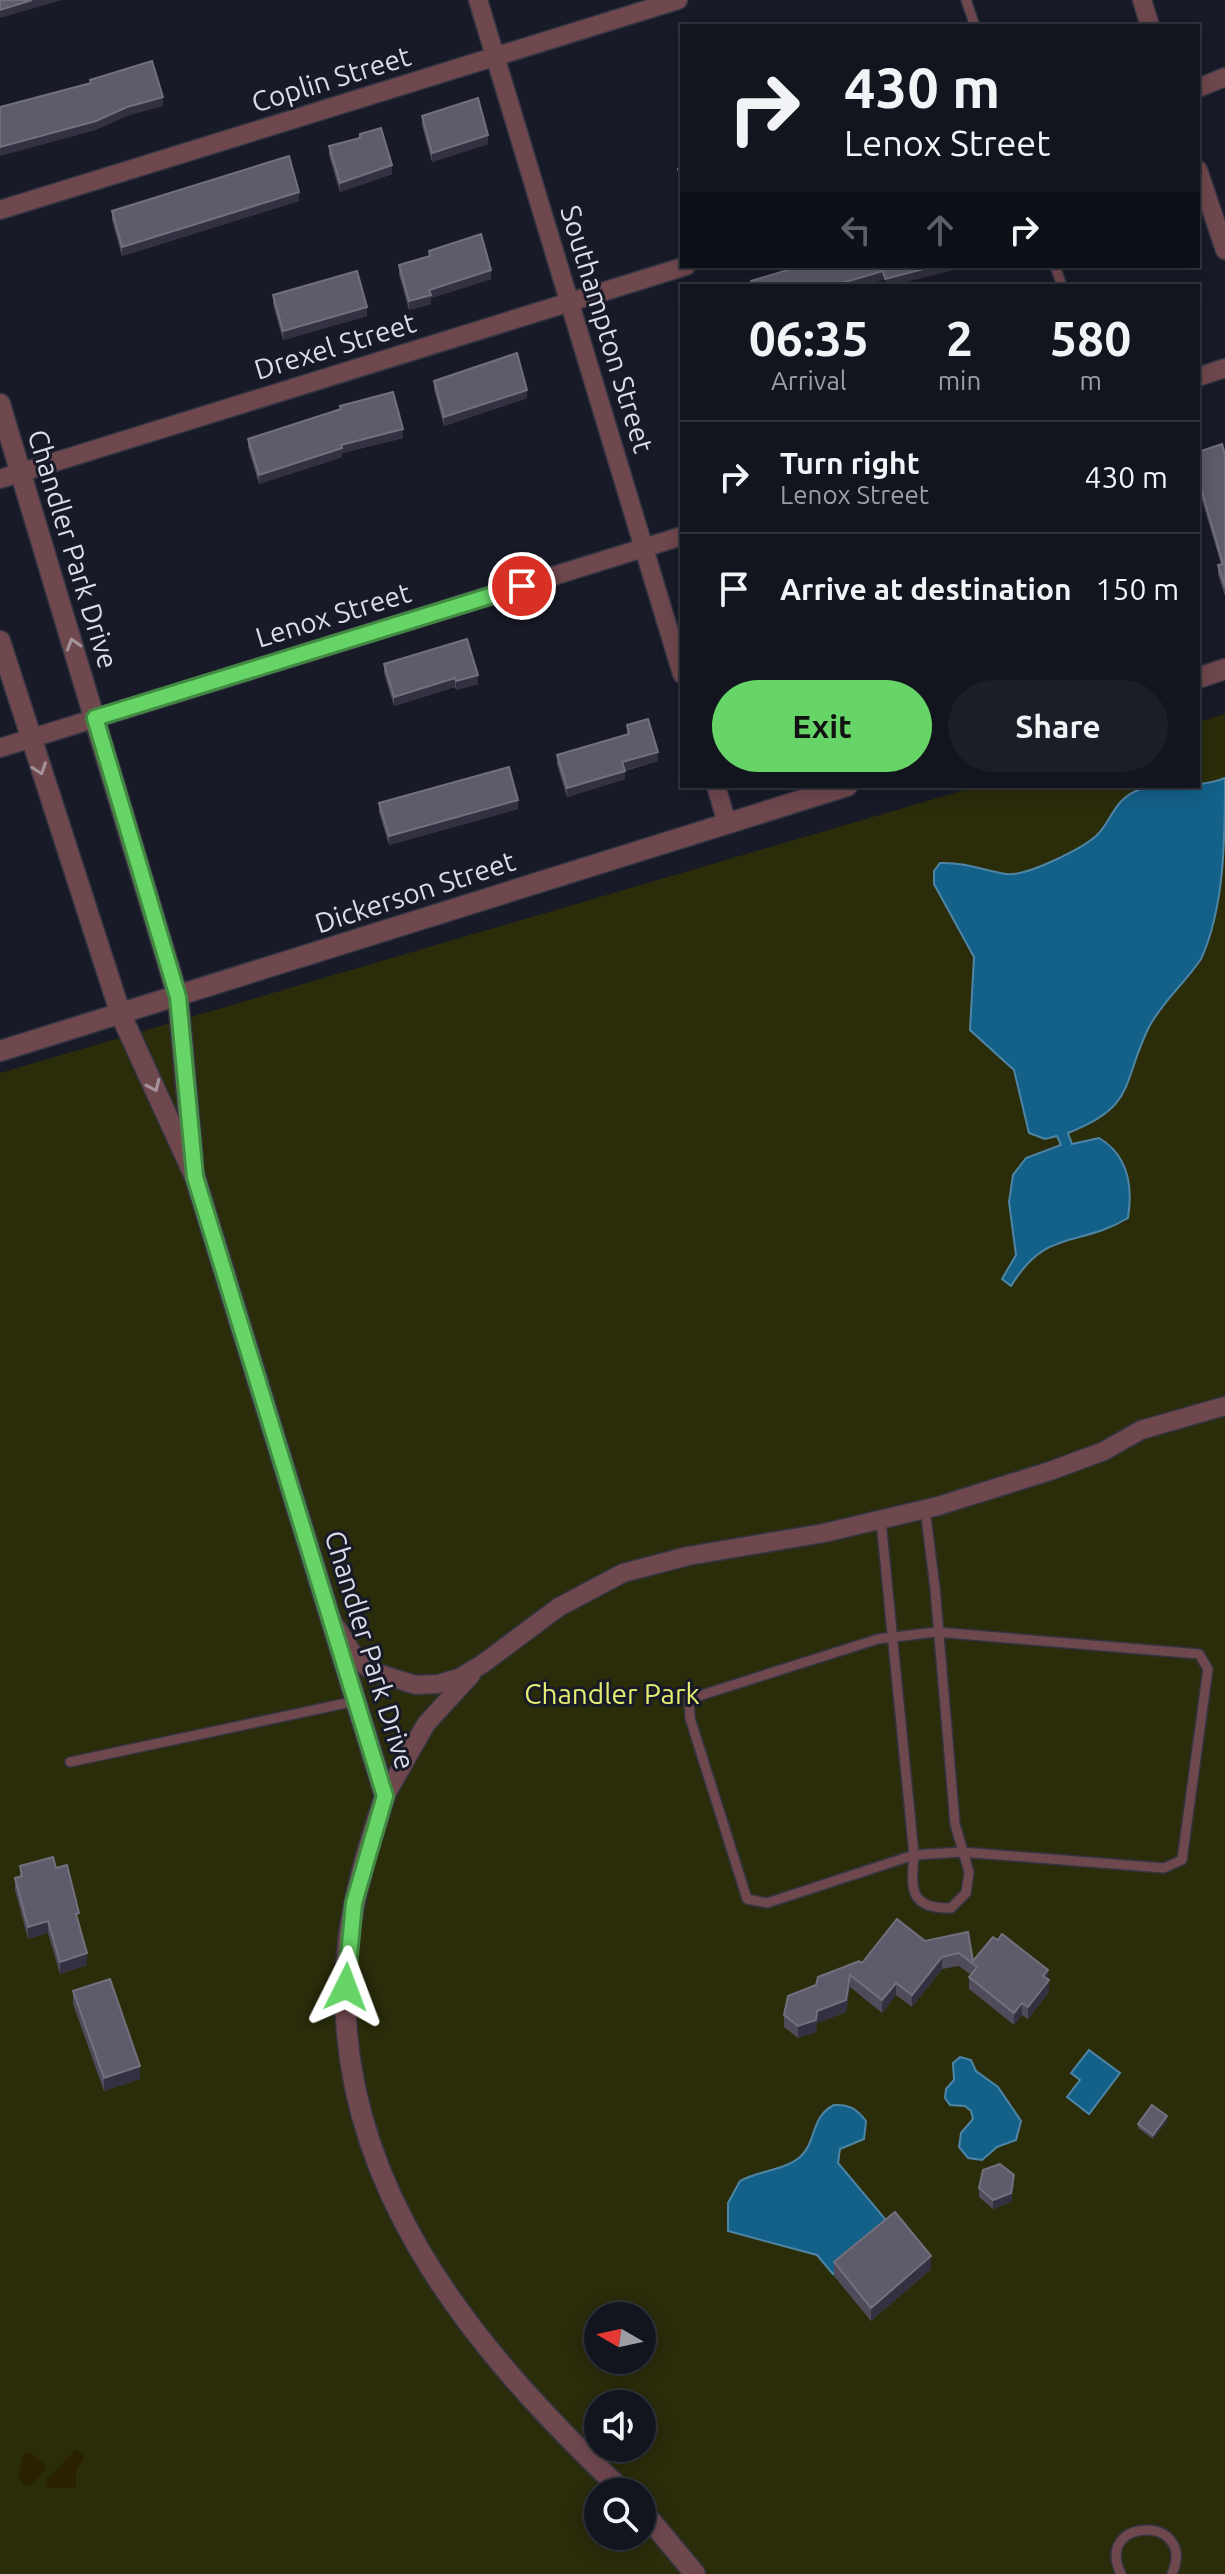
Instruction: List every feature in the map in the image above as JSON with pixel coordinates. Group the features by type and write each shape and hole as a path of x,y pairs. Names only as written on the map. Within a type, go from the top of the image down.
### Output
{"street":[{"name":"Southampton Street","path":"478,0 680,667"},
{"name":"Coplin Street","path":"0,210 678,0"},
{"path":"1142,0 1149,24"},
{"path":"1200,87 1225,77"},
{"path":"1200,176 1225,250"},
{"name":"Drexel Street","path":"0,479 680,268"},
{"path":"1200,376 1225,368"},
{"name":"Chandler Park Drive","path":"0,404 178,997 195,1177"},
{"name":"Lenox Street","path":"0,748 680,537"},
{"name":"Chandler Park Drive","path":"0,641 29,739 121,1015 195,1177 385,1796 364,1862 348,1945 348,2040 366,2130 400,2217 459,2313 533,2402 610,2478"},
{"path":"1200,677 1225,669"},
{"path":"717,788 727,823"},
{"name":"Dickerson Street","path":"0,1051 841,788"},
{"path":"331,1618 356,1659 394,1681 438,1684 459,1678 481,1665 547,1615 623,1573 688,1556 881,1521 925,1509 1050,1471 1104,1451 1141,1430 1225,1406"},
{"path":"385,1796 426,1724 481,1665"},
{"path":"656,2527 695,2574"}],"lane":[{"path":"966,0 974,24"},
{"path":"881,1521 914,1855 911,1887 916,1898 937,1908 951,1908 966,1893 969,1872 955,1824 936,1632 935,1588 925,1509"},
{"path":"936,1632 1199,1654 1208,1669 1182,1860 1164,1868 961,1852 914,1855 767,1903 747,1899 690,1718 689,1699 893,1635 936,1632"},
{"path":"70,1762 356,1701"},
{"path":"1121,2574 1116,2560 1122,2541 1137,2530 1147,2529 1165,2536 1172,2543 1176,2562 1172,2574"}],"green space":[{"name":"Chandler Park","path":"1225,714 1225,2574 0,2574 0,1073 971,788 1200,788 1200,721"}],"sand":[{"path":"76,2449 85,2456 76,2471 76,2488 48,2488 45,2482"},
{"path":"31,2453 45,2465 45,2470 31,2485 23,2485 20,2478 24,2454"}],"water":[{"path":"1225,778 1224,847 1215,917 1201,959 1154,1018 1117,1103 1090,1123 1068,1133 1072,1144 1099,1138 1116,1153 1129,1183 1128,1218 1094,1233 1051,1246 1024,1267 1011,1286 1002,1279 1016,1255 1009,1202 1013,1175 1026,1158 1061,1145 1057,1136 1045,1139 1029,1133 1014,1070 970,1030 974,957 934,884 934,871 940,863 949,863 1006,874 1026,871 1066,855 1096,836 1122,800 1136,791 1144,788 1200,788 1200,783"},
{"path":"1089,2050 1120,2073 1089,2114 1067,2097 1080,2080 1071,2073"},
{"path":"960,2057 971,2060 976,2071 998,2087 1021,2121 1016,2140 997,2147 982,2160 968,2158 959,2147 961,2133 973,2119 971,2111 965,2106 950,2105 945,2098 946,2089 954,2080 953,2063"},
{"path":"834,2105 852,2108 866,2121 864,2139 840,2149 838,2163 891,2226 833,2274 817,2255 728,2231 728,2203 740,2181 787,2165 800,2157 821,2116"}],"building":[{"path":"0,0 32,0 0,10"},
{"path":"152,61 163,97 127,107 96,121 0,147 0,107 91,83 90,80"},
{"path":"478,98 488,135 432,153 422,116"},
{"path":"381,128 392,165 340,183 329,146 360,138 360,134"},
{"path":"289,156 299,192 122,247 112,211"},
{"path":"481,234 491,270 429,290 431,295 409,301 399,265 430,256 429,251"},
{"path":"794,268 927,268 885,279 883,271 842,284 752,284 751,281"},
{"path":"357,271 367,307 283,331 273,295"},
{"path":"517,353 527,390 444,417 434,381"},
{"path":"393,392 403,429 341,445 342,448 259,475 248,439 341,409 340,406"},
{"path":"1222,444 1225,454 1225,587 1218,565 1223,564 1200,485 1200,451"},
{"path":"467,639 478,675 456,681 455,678 394,697 384,664"},
{"path":"648,719 658,752 622,762 625,771 567,788 557,755 629,734 627,725"},
{"path":"509,767 518,800 389,836 379,803"},
{"path":"53,1857 56,1868 67,1865 87,1953 60,1962 48,1921 28,1927 15,1878 22,1876 20,1866"},
{"path":"897,1919 925,1941 968,1932 973,1961 993,1937 998,1940 1002,1934 1048,1970 1043,1976 1049,1980 1028,2007 1022,2003 1014,2013 969,1977 977,1967 959,1953 942,1957 912,1995 896,1983 882,2000 850,1975 846,2000 817,2011 816,2020 798,2026 784,2015 788,1996 816,1985 818,1977 859,1961 862,1963"},
{"path":"110,1979 140,2066 104,2078 73,1991"},
{"path":"1152,2105 1167,2116 1153,2135 1138,2124"},
{"path":"1000,2164 1014,2175 1011,2193 993,2200 979,2188 983,2170"},
{"path":"895,2212 931,2256 871,2308 834,2262"}],"route":[{"path":"346,1987 354,1903 385,1796 195,1177 178,997 95,718 522,586"}]}
